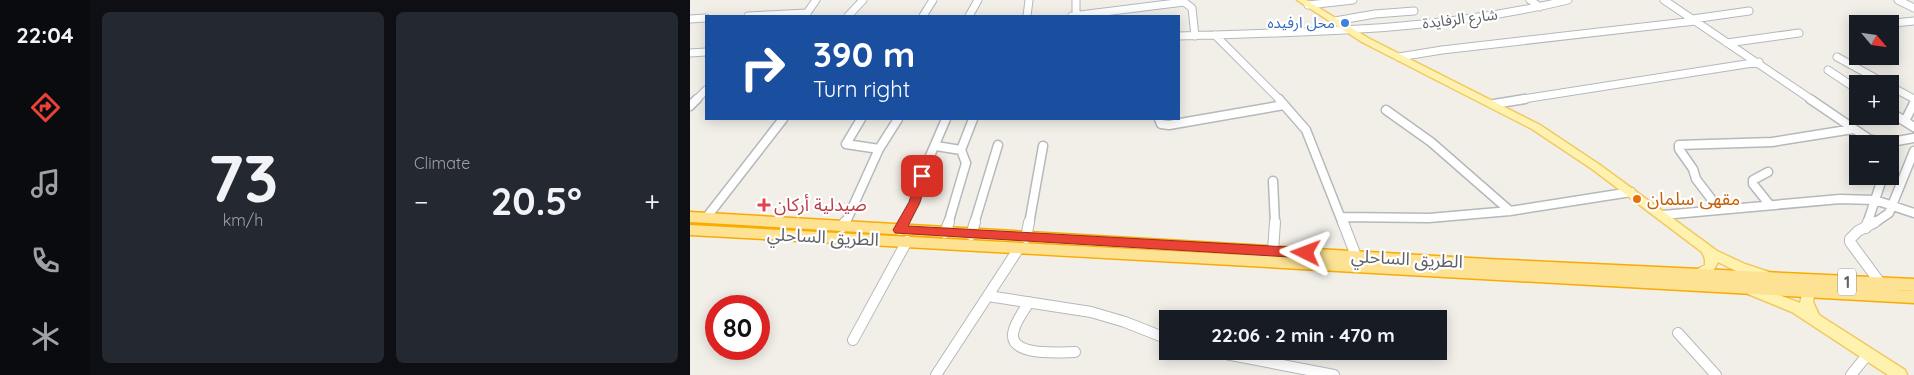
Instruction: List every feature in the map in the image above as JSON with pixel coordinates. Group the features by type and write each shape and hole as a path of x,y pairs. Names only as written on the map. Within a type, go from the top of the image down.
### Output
{"highway":[{"name":"الطريق الساحلي","path":"690,218 843,227 903,236 945,233 971,234 1023,243 1273,251 1696,275 1781,277 1914,285"},
{"name":"الطريق الساحلي","path":"690,230 903,236 1914,297"}],"main road":[{"path":"1305,2 1350,31 1494,104 1552,137 1663,215 1705,248 1741,268 1781,277"},
{"path":"1696,275 1706,273 1712,268 1712,260 1705,248"},
{"path":"1748,288 1784,302 1900,375"},
{"path":"1812,292 1806,298 1807,307 1820,323"}],"street":[{"path":"806,15 816,0"},
{"path":"849,15 863,0"},
{"path":"924,15 934,0"},
{"path":"970,15 978,0"},
{"path":"1027,15 1029,0"},
{"path":"1078,0 1079,15 1184,2 1192,8 1195,36"},
{"path":"1305,2 1353,0"},
{"path":"1530,0 1540,7"},
{"name":"شارع الرفايدة","path":"1180,36 1350,31 1540,7 1568,0"},
{"path":"1664,0 1727,43 1759,62 1863,135"},
{"path":"1898,0 1914,8"},
{"path":"1399,57 1442,50 1694,20 1749,11"},
{"path":"1335,22 1375,14 1414,12"},
{"path":"690,19 705,18"},
{"path":"1899,23 1914,21"},
{"path":"1727,43 1799,33"},
{"path":"1216,35 1306,130 1356,256"},
{"path":"690,53 705,52"},
{"path":"1837,57 1870,75"},
{"path":"1494,104 1759,62"},
{"path":"1828,70 1849,84"},
{"path":"690,106 705,91"},
{"path":"1899,92 1914,101 1905,121"},
{"path":"1159,120 1161,124 1169,125 1284,105"},
{"path":"1386,110 1431,142 1510,211"},
{"path":"1899,117 1914,127"},
{"path":"706,218 782,120"},
{"path":"860,120 846,144 879,149"},
{"path":"843,227 879,149 897,120"},
{"path":"853,340 903,236 922,182 923,172 936,146 946,120"},
{"path":"945,233 963,179 966,163 961,150 973,120"},
{"path":"1719,209 1696,179 1693,169 1678,145 1772,142 1853,130"},
{"path":"1899,142 1914,138"},
{"path":"971,234 998,145"},
{"path":"936,146 961,150"},
{"path":"936,375 1023,243 1043,146"},
{"path":"1881,284 1850,242 1851,236 1883,219 1893,205 1914,151"},
{"path":"1768,172 1754,180 1753,184 1769,204"},
{"path":"1273,181 1276,209 1273,251"},
{"path":"1866,228 1880,185"},
{"path":"1341,217 1429,218 1510,211 1631,192"},
{"path":"1663,215 1829,199 1875,200 1914,213"},
{"path":"988,296 1110,316 1159,335"},
{"path":"1029,302 1013,335 1015,343 1024,351 1075,352"},
{"path":"1678,333 1716,375"},
{"path":"1851,375 1868,354"},
{"path":"1256,360 1334,375"}],"place":[{"name":"محل ارفيده","path":"1345,23"},
{"name":"مقهى سلمان","path":"1637,199"},
{"name":"صيدلية أركان","path":"764,205"}],"route":[{"path":"922,176 922,182 914,202 900,230 1306,253"}]}
